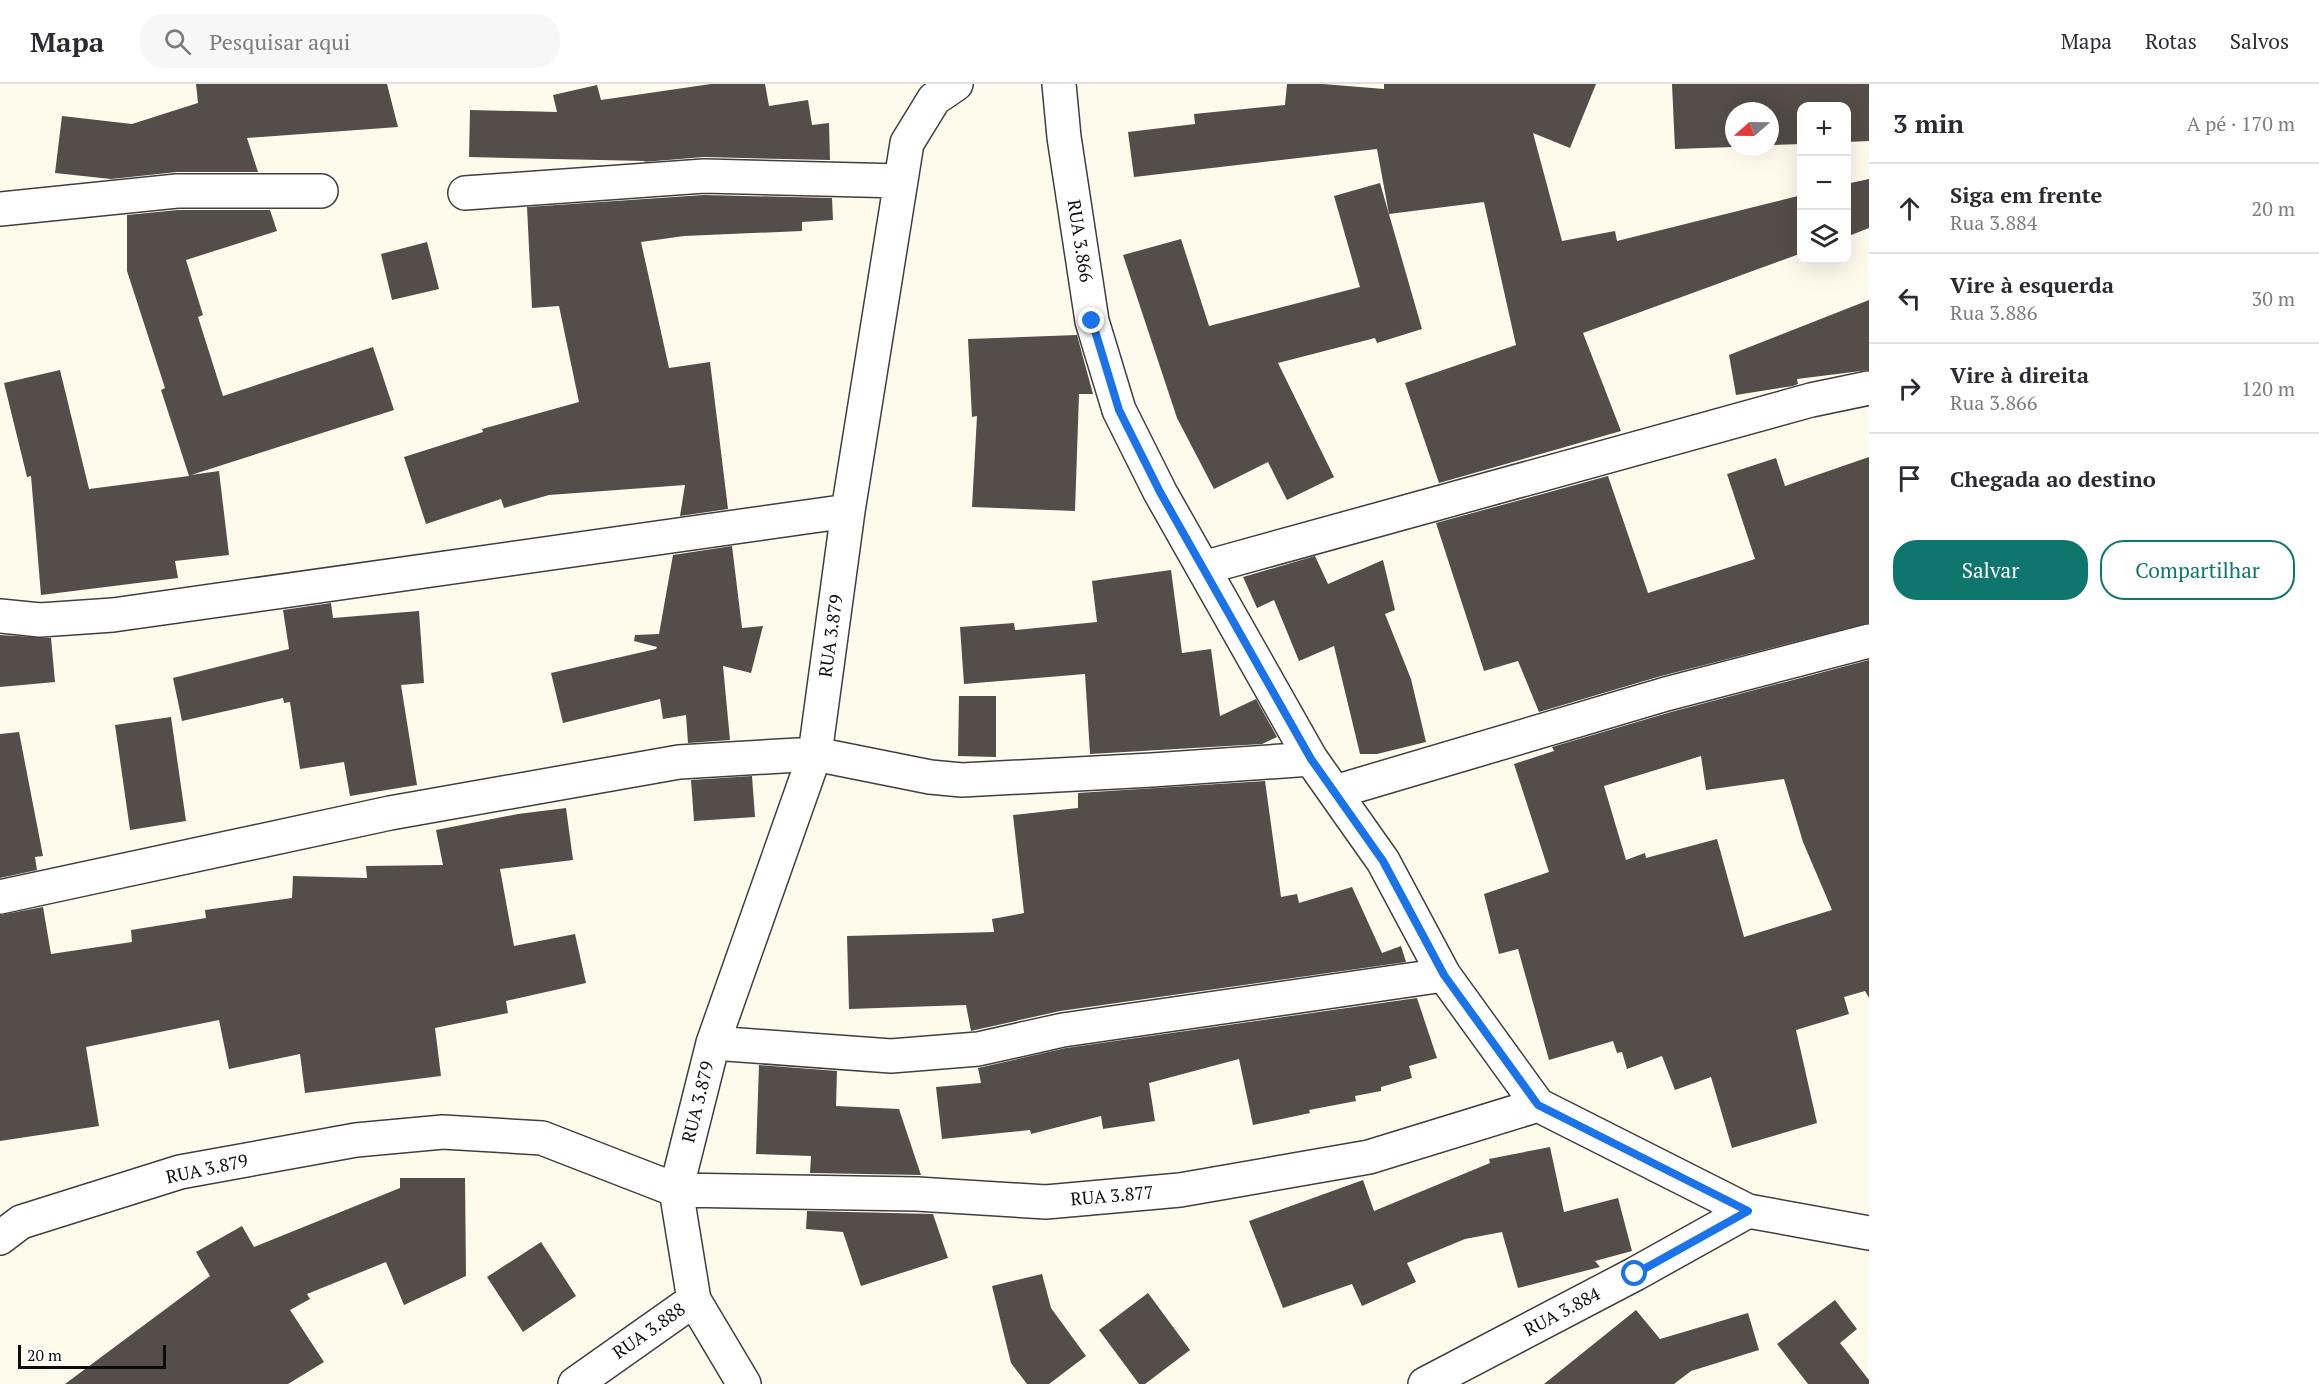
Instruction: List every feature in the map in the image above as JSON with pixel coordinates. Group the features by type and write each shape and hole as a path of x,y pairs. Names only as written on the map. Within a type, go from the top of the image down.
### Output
{"street":[{"name":"RUA 3.879","path":"744,1384 694,1300 676,1190 713,1043 815,754 848,511 907,143 934,99 956,84"},
{"name":"RUA 3.866","path":"1059,84 1064,137 1092,321 1119,410 1160,492 1311,759 1383,861 1444,975 1538,1105"},
{"path":"465,193 704,176 901,181"},
{"path":"0,209 177,191 321,191"},
{"path":"1203,568 1811,400 1869,388"},
{"path":"0,616 40,620 113,615 848,511"},
{"path":"1335,792 1666,694 1869,642"},
{"path":"0,897 390,813 679,762 815,754 930,777 962,780 1311,759"},
{"path":"713,1043 891,1056 978,1049 1063,1030 1444,975"},
{"path":"1538,1105 1748,1211 1869,1233"},
{"name":"RUA 3.877","path":"676,1190 917,1194 1046,1202 1180,1190 1369,1157 1538,1105"},
{"name":"RUA 3.879","path":"7,1225 180,1172 356,1140 443,1132 542,1138 676,1190"},
{"name":"RUA 3.884","path":"1425,1384 1635,1274 1748,1211"},
{"name":"RUA 3.888","path":"575,1384 694,1300"}],"building":[{"path":"196,84 387,84 398,127 247,138 258,172 177,172 111,179 55,173 62,116 132,124 198,103"},
{"path":"711,84 765,84 769,106 808,100 812,125 829,123 830,160 704,157 643,162 646,161 469,157 470,110 557,112 553,95 597,85 601,100"},
{"path":"1287,84 1323,84 1384,89 1384,84 1596,84 1570,148 1533,133 1562,241 1615,231 1617,241 1797,196 1797,255 1583,333 1621,431 1439,483 1405,383 1516,345 1484,202 1389,214 1377,149 1134,177 1128,132 1195,124 1194,114 1285,105"},
{"path":"1672,84 1869,84 1869,141 1851,142 1851,102 1797,102 1797,144 1779,145 1779,102 1725,102 1725,147 1675,149"},
{"path":"1869,179 1869,228 1851,235 1851,210 1851,183"},
{"path":"1380,183 1422,329 1377,343 1375,338 1278,363 1334,477 1287,500 1268,462 1214,489 1177,418 1123,255 1181,239 1209,326 1360,287 1334,196"},
{"path":"704,195 832,198 833,220 802,222 802,231 684,236 641,242 669,368 710,362 728,509 680,516 685,485 549,495 504,508 501,499 426,524 404,457 483,432 482,429 579,402 559,306 532,308 527,207"},
{"path":"178,210 270,210 277,231 186,260 203,315 198,317 223,396 373,347 394,410 191,475 219,471 229,555 175,561 178,578 41,595 31,476 27,477 4,383 60,370 89,489 189,476 161,390 165,388 127,271 127,215"},
{"path":"427,242 439,289 392,300 381,254"},
{"path":"1869,300 1869,370 1797,379 1798,384 1793,386 1736,395 1729,355"},
{"path":"1077,335 1093,394 1079,394 1075,511 972,507 977,416 972,417 968,339"},
{"path":"1869,457 1869,623 1661,676 1539,712 1518,661 1484,671 1436,523 1608,476 1648,593 1755,559 1727,474 1776,458 1785,486"},
{"path":"732,546 742,628 763,626 751,673 723,666 730,740 688,743 686,715 663,719 660,699 563,723 551,673 656,649 657,647 634,641 635,635 659,634 673,555"},
{"path":"1315,556 1328,584 1383,560 1395,610 1385,614 1411,679 1426,742 1377,754 1360,754 1334,646 1299,661 1274,600 1257,608 1243,577"},
{"path":"1171,570 1182,653 1211,649 1220,716 1256,699 1277,737 1262,744 1090,754 1085,674 964,684 960,627 1014,623 1015,630 1097,622 1092,581"},
{"path":"331,603 333,618 419,611 424,683 401,685 417,785 350,796 344,762 300,769 290,702 284,703 283,698 182,721 173,678 289,649 283,610"},
{"path":"0,635 51,638 55,682 0,687"},
{"path":"1869,660 1869,998 1865,991 1844,997 1849,1014 1796,1030 1817,1123 1732,1148 1711,1077 1675,1090 1662,1056 1627,1069 1622,1052 1617,1053 1613,1041 1549,1060 1518,949 1499,954 1484,894 1549,872 1514,764 1554,751 1552,747 1671,712","holes":["1701,756 1706,790 1784,779 1803,842 1832,910 1744,937 1717,839 1646,858 1645,853 1626,860 1604,786"]},
{"path":"959,696 996,696 996,757 958,756"},
{"path":"171,717 186,821 130,830 115,725"},
{"path":"19,732 43,856 35,857 37,870 0,878 0,734"},
{"path":"752,776 755,817 694,821 691,780"},
{"path":"1265,781 1281,897 1297,894 1299,903 1352,887 1382,953 1401,946 1406,962 1060,1011 971,1031 966,1005 849,1009 847,936 994,932 992,919 1024,913 1013,815 1078,808 1078,793"},
{"path":"566,808 573,860 500,869 514,946 575,934 586,983 506,1001 508,1013 435,1028 441,1076 305,1093 300,1054 229,1069 219,1020 86,1047 99,1126 0,1141 0,915 43,907 51,954 132,942 131,930 206,918 205,910 292,898 293,876 367,878 366,866 443,865 436,830 518,814"},
{"path":"1417,998 1437,1058 1409,1066 1412,1078 1381,1087 1381,1091 1355,1096 1356,1101 1309,1110 1310,1113 1253,1125 1239,1059 1149,1083 1155,1121 1103,1129 1101,1116 1031,1134 1030,1130 942,1139 936,1087 981,1083 978,1068 1066,1048"},
{"path":"759,1065 837,1071 836,1106 899,1109 921,1175 810,1173 811,1156 756,1154"},
{"path":"1550,1147 1564,1212 1618,1198 1632,1251 1595,1261 1600,1267 1518,1288 1502,1232 1465,1239 1407,1263 1416,1282 1362,1306 1352,1284 1283,1308 1249,1221 1363,1180 1374,1211 1490,1163 1489,1159"},
{"path":"400,1178 465,1178 466,1276 404,1305 386,1262 307,1294 310,1299 290,1310 324,1362 288,1384 65,1384 210,1276 196,1252 242,1226 254,1247 400,1188"},
{"path":"807,1211 933,1214 948,1258 861,1286 843,1232 806,1229"},
{"path":"541,1242 576,1296 523,1332 487,1277"},
{"path":"1042,1274 1051,1308 1086,1356 1049,1384 1027,1384 1011,1363 992,1286"},
{"path":"1148,1293 1190,1350 1145,1384 1139,1384 1099,1330"},
{"path":"1835,1300 1857,1329 1840,1343 1869,1380 1869,1384 1808,1384 1777,1344"},
{"path":"1636,1310 1660,1339 1748,1313 1759,1350 1691,1371 1674,1384 1544,1384"}],"route":[{"path":"1092,321 1119,410 1160,492 1311,759 1383,861 1444,975 1538,1105 1748,1211 1635,1274"}]}
